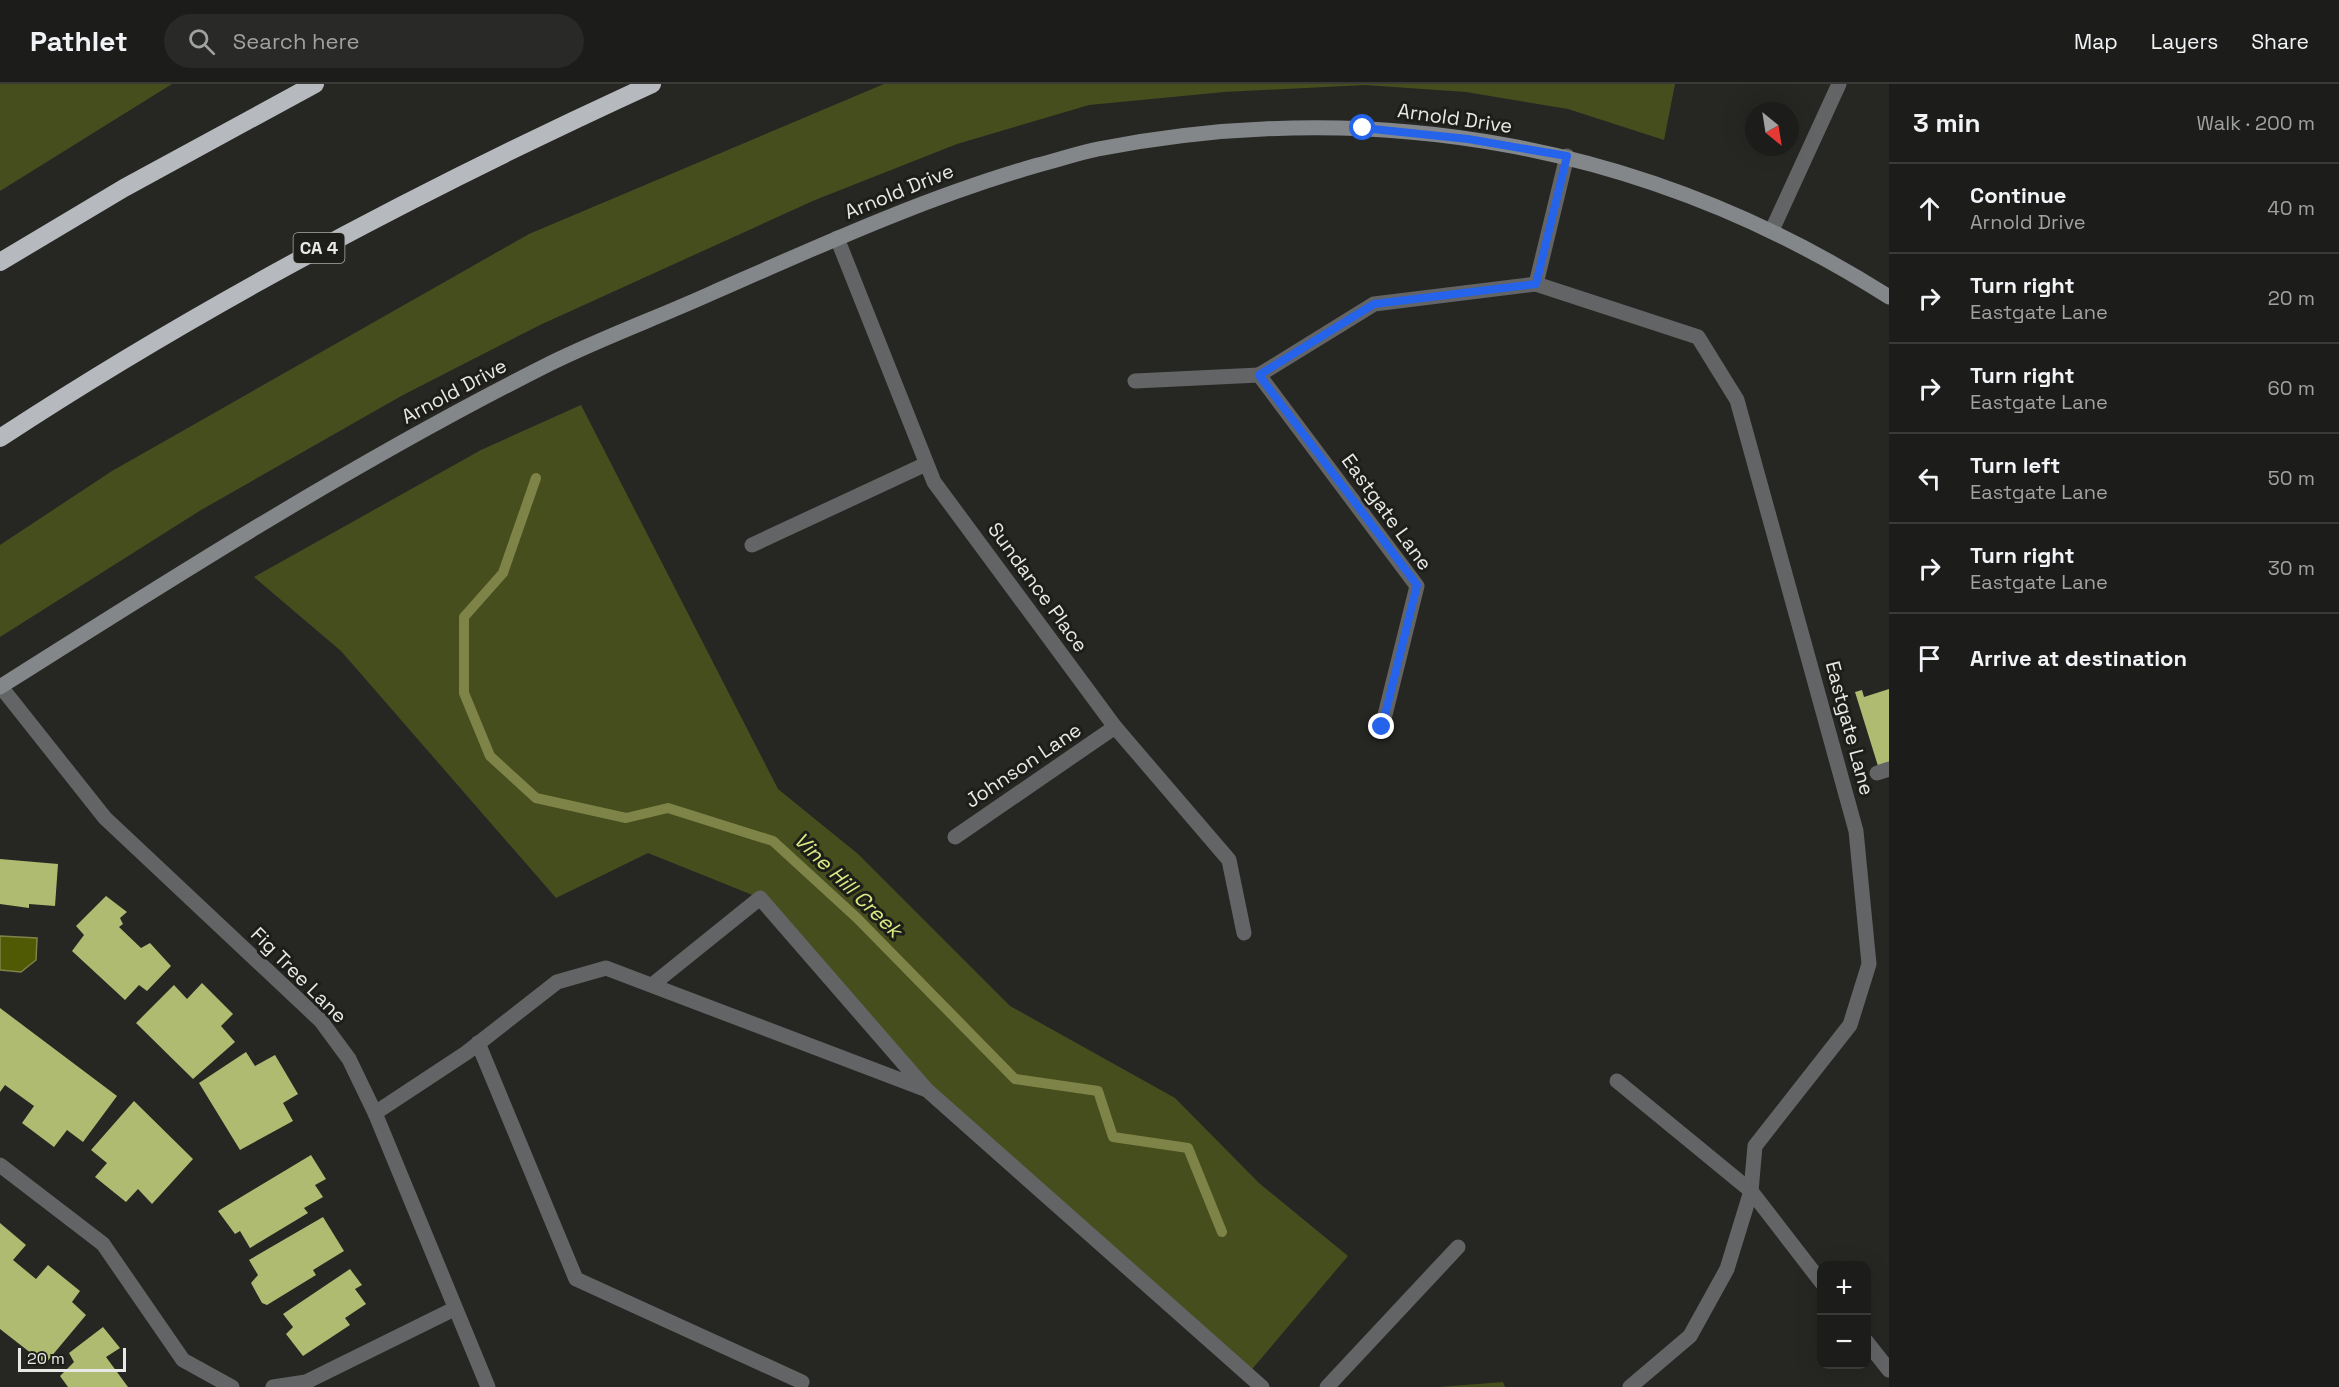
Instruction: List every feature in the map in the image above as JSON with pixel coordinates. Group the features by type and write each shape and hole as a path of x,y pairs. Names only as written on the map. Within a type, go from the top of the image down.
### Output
{"highway":[{"path":"0,262 124,188 315,84"},
{"name":"CA 4","path":"0,438 225,300 369,221 524,143 652,84"}],"street":[{"path":"1772,230 1839,84"},
{"name":"Arnold Drive","path":"1,687 221,549 416,435 555,362 837,238 975,183 1095,149 1236,129 1363,128 1468,139 1567,156 1672,188 1772,230 1889,297"},
{"path":"1536,284 1567,156"},
{"name":"Sundance Place","path":"837,238 934,482 1115,728 1230,860 1244,933"},
{"name":"Eastgate Lane","path":"1135,381 1259,375 1374,304 1536,284 1698,337 1737,400 1856,831 1869,964 1850,1025 1755,1146 1751,1191 1727,1269 1690,1336 1630,1387"},
{"name":"Eastgate Lane","path":"1259,375 1417,585 1382,727"},
{"path":"752,545 926,464"},
{"name":"Fig Tree Lane","path":"1,687 105,818 321,1021 349,1059 375,1113 488,1387"},
{"name":"Johnson Lane","path":"955,837 1115,728"},
{"path":"652,985 760,898 927,1090 1262,1387"},
{"path":"375,1113 478,1043 557,982 606,968 927,1090"},
{"path":"478,1043 576,1279 802,1382"},
{"path":"1617,1081 1751,1191 1817,1277"},
{"path":"0,1165 103,1244 183,1360 232,1387"},
{"path":"1327,1387 1458,1246"},
{"path":"273,1387 306,1382 454,1309"},
{"path":"1871,1347 1889,1370"}],"shaded area":[{"path":"0,84 172,84 0,191"},
{"path":"884,84 1675,84 1664,140 1568,109 1466,92 1365,85 1224,92 1089,105 957,144 815,200 540,325 403,395 201,510 0,637 0,545 112,471 529,234"},
{"path":"581,405 778,789 858,854 1010,1006 1175,1098 1259,1183 1348,1256 1248,1374 927,1090 760,898 648,853 556,898 341,651 254,577 481,450"},
{"path":"0,936 37,938 36,960 21,972 0,970"},
{"path":"1503,1382 1505,1387 1439,1387"}],"building":[{"path":"1889,689 1889,762 1878,766 1855,692 1862,690 1864,697"},
{"path":"0,859 58,864 55,906 29,904 29,908 0,904"},
{"path":"106,896 127,912 120,918 123,924 119,927 141,948 150,943 171,966 147,991 139,985 125,1000 72,951 84,935 76,926"},
{"path":"202,983 233,1014 221,1026 235,1042 193,1079 136,1023 174,985 187,999"},
{"path":"0,1008 117,1096 83,1142 67,1130 54,1147 22,1123 34,1106 5,1085 0,1092"},
{"path":"246,1052 255,1066 275,1055 298,1094 283,1103 293,1121 240,1150 199,1083"},
{"path":"134,1101 193,1159 152,1204 138,1189 126,1202 95,1177 107,1163 91,1150"},
{"path":"311,1155 326,1179 315,1185 323,1197 304,1208 308,1213 250,1248 240,1231 235,1234 218,1211"},
{"path":"323,1217 344,1251 313,1270 316,1275 267,1305 262,1303 251,1283 258,1275 249,1260"},
{"path":"0,1223 26,1245 13,1260 36,1279 48,1265 80,1291 72,1302 86,1315 45,1364 0,1329"},
{"path":"350,1269 362,1285 355,1289 366,1304 345,1318 350,1325 303,1356 286,1334 293,1327 283,1314"},
{"path":"103,1327 120,1348 106,1357 128,1387 68,1387 60,1376 74,1362 69,1353"}],"waterway":[{"name":"Vine Hill Creek","path":"536,478 503,573 464,617 464,693 490,756 536,798 626,818 668,808 773,841 857,918 1015,1079 1098,1091 1113,1137 1188,1148 1222,1232"}],"route":[{"path":"1363,128 1468,139 1567,156 1536,284 1374,304 1259,375 1417,585 1382,727"}]}
